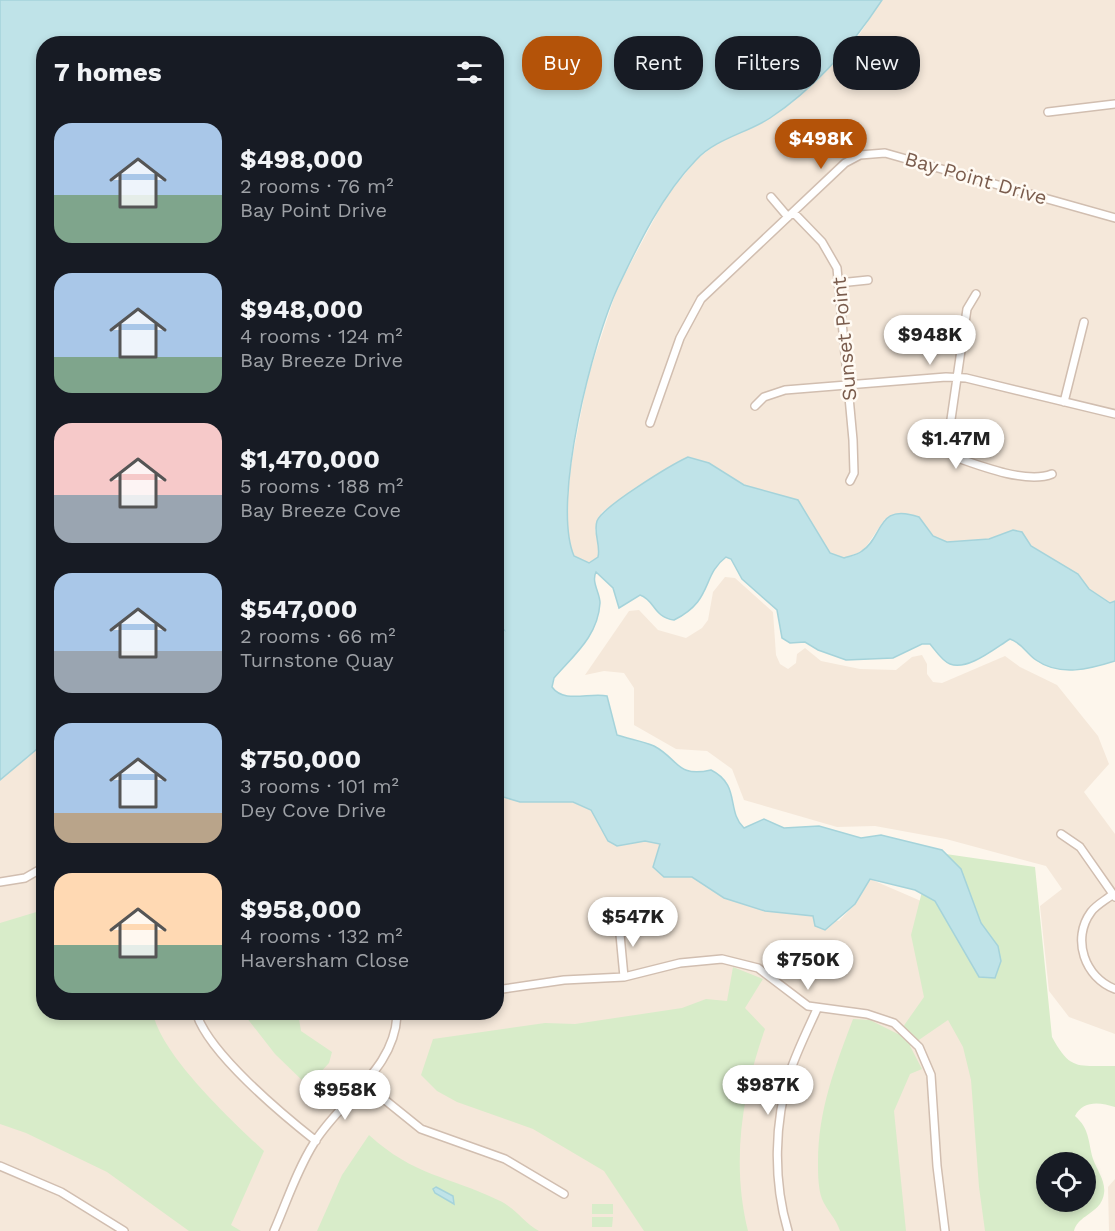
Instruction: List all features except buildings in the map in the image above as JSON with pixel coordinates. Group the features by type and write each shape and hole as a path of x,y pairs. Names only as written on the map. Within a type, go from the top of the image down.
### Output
{"street":[{"path":"1048,112 1115,104"},
{"name":"Bay Point Drive","path":"650,423 680,338 696,307 716,284 852,158 876,152 1115,218"},
{"name":"Sunset Point","path":"771,198 791,214 832,255 839,283 848,384 854,473 850,481"},
{"path":"839,283 868,280"},
{"path":"976,294 967,309 948,440 952,454 966,461 1026,477 1039,478 1052,474"},
{"path":"1064,402 1084,322"},
{"path":"755,406 764,397 785,390 957,377 1115,414"},
{"path":"1061,834 1080,847 1114,896 1092,910 1083,932 1085,962 1089,972 1104,985 1115,989"},
{"path":"0,882 25,878 36,872"},
{"path":"622,916 619,924 624,977"},
{"path":"504,989 564,980 624,977 680,963 722,959 758,968 799,1000 817,1009 867,1014 894,1023 909,1035 924,1056 931,1075 937,1166 945,1231"},
{"path":"788,1231 782,1213 777,1162 779,1124 790,1072 817,1009"},
{"path":"200,1020 237,1071 279,1112 315,1140"},
{"path":"274,1231 294,1182 315,1140 389,1050 396,1030 397,1020"},
{"path":"364,1083 421,1129 505,1160 564,1194"},
{"path":"0,1166 61,1192 124,1231"}],"shaded area":[{"path":"882,0 1115,0 1115,601 1111,603 1089,589 1078,574 1031,546 1022,532 1013,530 989,539 947,542 933,536 919,517 885,519 863,551 844,558 830,553 798,500 744,485 709,463 688,457 602,512 595,529 599,549 598,557 589,563 574,556 568,541 568,480 588,377 617,289 666,197 697,159 787,90 821,90 821,64 833,55 833,90 920,90 920,36 859,35"},
{"path":"725,577 735,578 773,612 776,655 780,664 788,669 796,663 797,654 805,648 821,661 860,669 896,670 912,657 922,655 927,664 927,674 933,682 942,683 1005,656 1020,667 1057,685 1098,736 1109,764 1084,792 1115,834 1115,1034 1069,1017 1049,991 1040,906 1062,889 1046,866 946,839 875,826 837,827 744,800 732,769 707,751 676,749 634,725 634,688 624,673 604,671 585,675 629,611 639,610 658,630 686,638 702,628 708,620 713,592"},
{"path":"36,750 36,1020 504,1020 504,797 520,802 572,802 591,810 608,841 617,846 645,841 660,844 653,867 664,877 692,877 724,898 765,911 798,913 839,921 855,904 870,879 928,904 964,991 1004,1231 0,1231 0,780"},
{"path":"1115,1179 1115,1231 1109,1231 1108,1187"}],"green space":[{"path":"932,852 1035,867 1052,1037 1065,1056 1077,1064 1115,1066 1115,1107 1104,1104 1087,1105 1075,1116 1086,1131 1091,1152 1036,1152 1036,1212 1092,1212 1078,1223 1074,1231 985,1231 979,1187 971,1080 963,1047 948,1020 910,1046 922,1069 910,1074 894,1111 906,1231 840,1231 822,1199 818,1176 819,1143 824,1107 853,1019 870,1020 898,1034 924,997 911,935"},
{"path":"36,912 36,1020 155,1020 169,1048 183,1067 217,1105 264,1151 231,1225 241,1231 189,1231 107,1172 26,1133 0,1124 0,923"},
{"path":"733,967 763,979 745,1008 765,1029 750,1078 742,1128 740,1179 748,1231 644,1231 604,1171 533,1129 457,1102 437,1091 421,1075 433,1039 545,1023 575,1024 682,1008 706,999 727,1001"},
{"path":"248,1020 299,1020 301,1031 332,1052 329,1063 308,1086 275,1054"},
{"path":"369,1135 385,1149 416,1167 504,1203 539,1231 317,1231 342,1175"},
{"path":"1096,1166 1104,1186 1100,1204 1096,1208"},
{"path":"592,1204 613,1204 613,1214 592,1214"},
{"path":"592,1217 613,1217 612,1227 592,1227"}],"water":[{"path":"0,0 882,0 857,36 833,36 833,63 821,76 821,36 715,36 715,90 805,90 770,118 722,141 696,160 672,188 626,270 597,344 578,421 571,461 568,499 568,531 574,556 589,563 598,557 596,526 602,514 638,486 688,457 709,463 744,485 798,500 830,553 844,558 862,551 869,545 888,517 895,514 919,517 933,536 947,542 989,539 1013,530 1022,532 1031,546 1078,574 1089,589 1110,603 1115,601 1115,661 1085,669 1055,668 1036,660 1018,643 1010,639 981,658 965,664 950,664 944,661 930,644 922,644 893,658 846,660 818,650 805,642 790,643 782,638 777,610 742,579 731,559 726,557 718,564 695,604 674,620 662,616 645,597 640,595 619,608 613,588 596,572 595,584 600,603 595,625 584,644 554,678 552,687 563,695 607,696 617,735 654,746 684,769 700,772 711,770 720,776 730,790 735,814 744,828 764,819 784,828 819,826 861,838 881,835 942,850 961,869 981,923 998,946 1001,961 995,978 979,977 935,901 915,890 870,879 855,904 825,930 815,926 813,916 765,911 724,898 692,877 664,877 653,867 660,844 645,841 617,846 608,841 591,810 573,802 520,802 504,797 504,36 36,36 36,750 0,780"},
{"path":"436,1187 453,1196 454,1204 435,1193 433,1189"}]}
